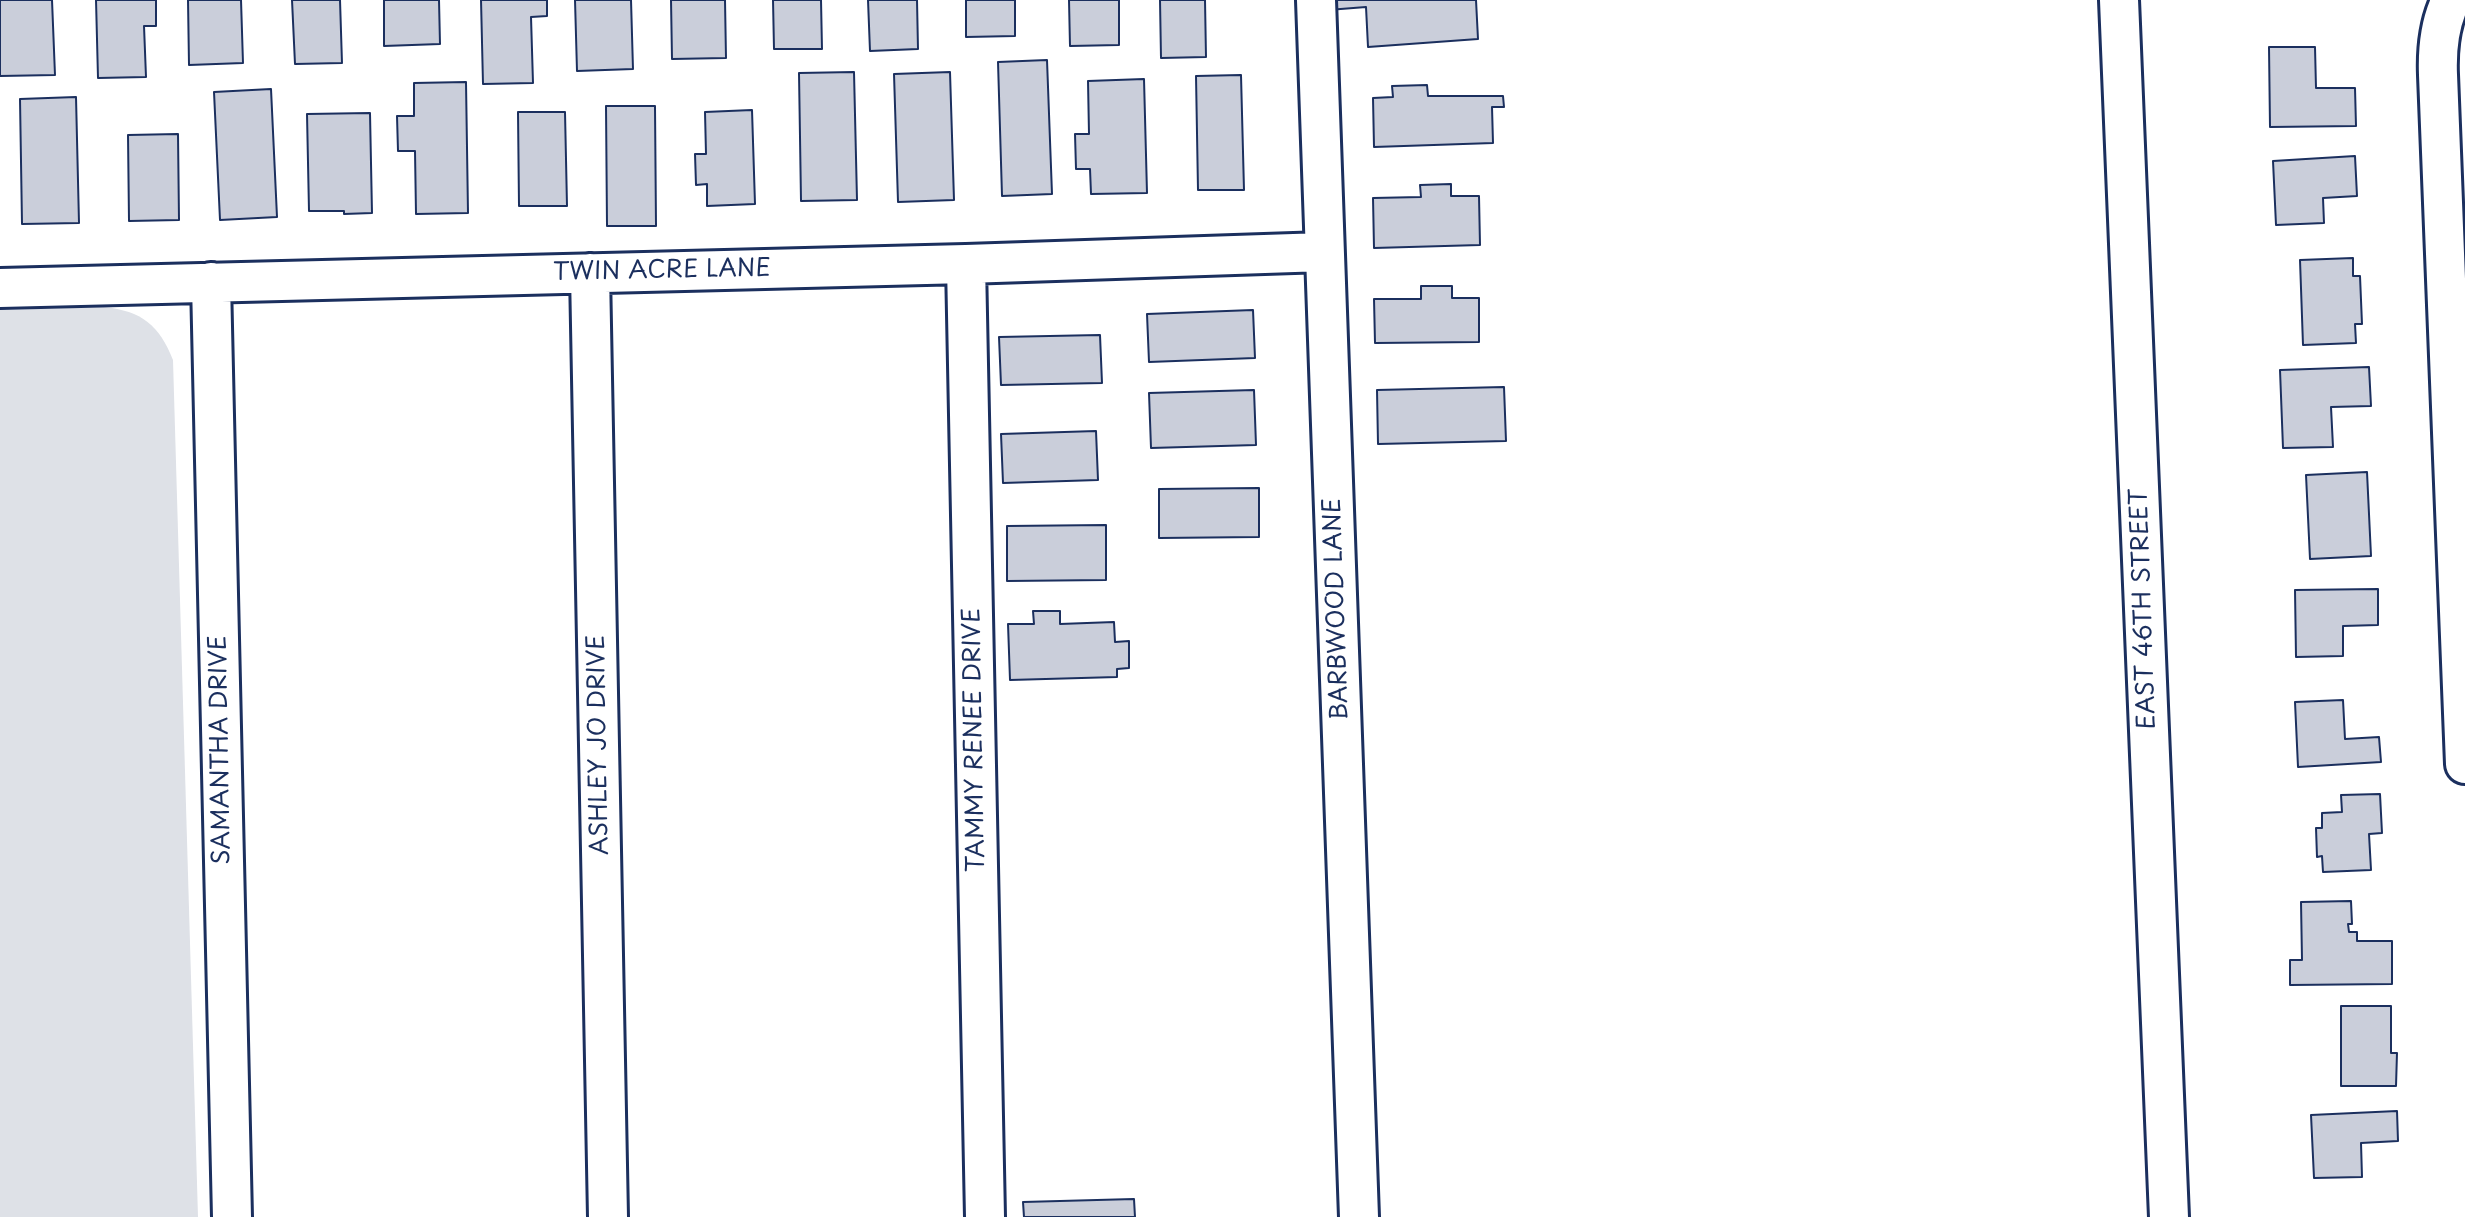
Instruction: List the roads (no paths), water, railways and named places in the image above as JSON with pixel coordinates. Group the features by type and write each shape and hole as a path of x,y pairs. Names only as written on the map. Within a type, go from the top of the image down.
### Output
{"street":[{"name":"BARBWOOD LANE","path":"1316,0 1359,1217"},
{"name":"EAST 46TH STREET","path":"2119,0 2169,1217"},
{"path":"2451,0 2443,22 2437,57 2465,764"},
{"name":"TWIN ACRE LANE","path":"0,288 966,264 1324,252"},
{"name":"TAMMY RENEE DRIVE","path":"966,264 985,1217"},
{"name":"ASHLEY JO DRIVE","path":"590,273 608,1217"},
{"name":"SAMANTHA DRIVE","path":"211,282 232,1217"}]}
